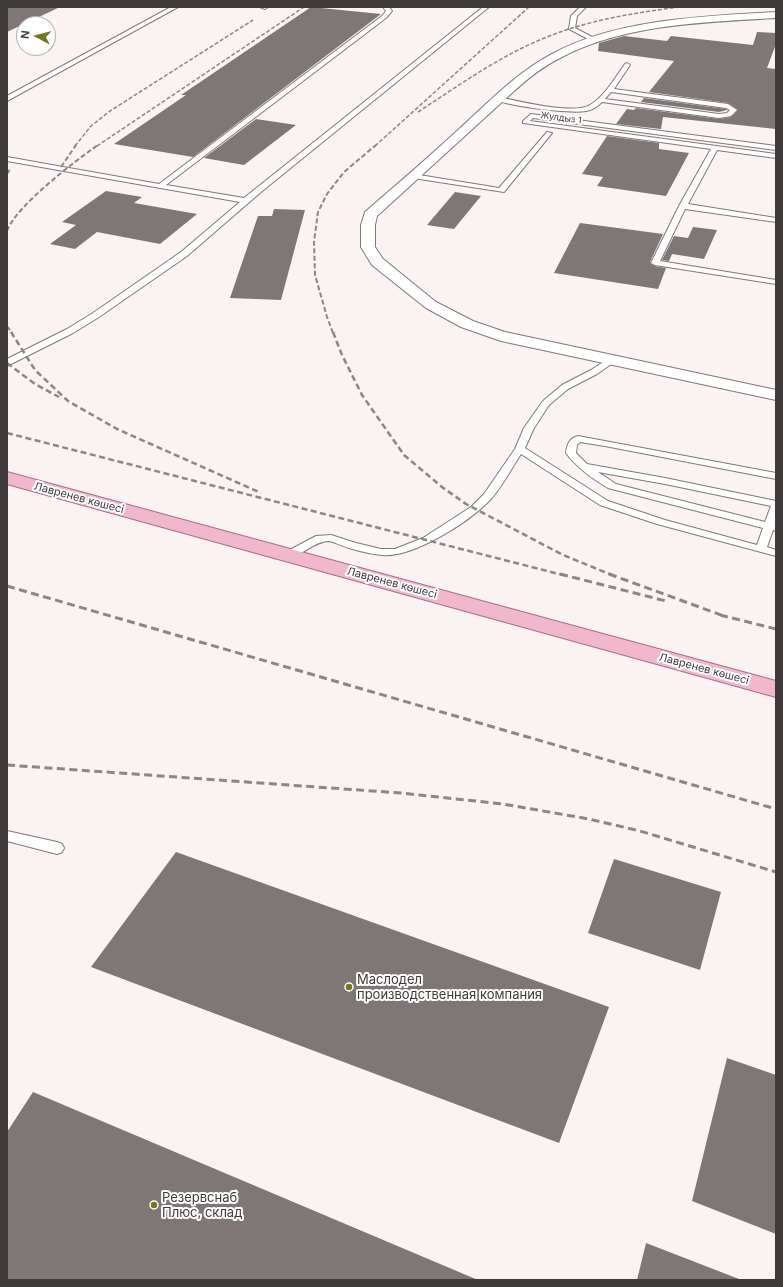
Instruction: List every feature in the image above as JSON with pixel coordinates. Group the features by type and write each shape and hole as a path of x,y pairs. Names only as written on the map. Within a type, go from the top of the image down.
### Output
{"main road":[{"name":"Лавренев көшесі","path":"7,478 776,689"}],"street":[{"path":"776,15 702,20 647,28 594,40 557,54 534,68 498,99 370,215 368,225 368,247 377,262 431,305 467,324 501,336 776,395"}],"lane":[{"path":"7,99 175,7"},
{"path":"160,186 384,17 389,11 386,7"},
{"path":"7,363 70,331 96,315 184,254 246,201 486,7"},
{"path":"583,7 571,21 572,29 594,40"},
{"path":"498,99 577,111 592,108 627,65"},
{"path":"600,100 719,116 730,115 734,110 728,106 608,90"},
{"name":"Жулдыз 1","path":"776,148 530,116 525,122 776,156"},
{"path":"413,176 501,190 549,133"},
{"path":"715,148 683,206 655,263 776,282"},
{"path":"7,158 246,201"},
{"path":"683,206 776,220"},
{"path":"288,555 316,539 331,538 353,546 381,552 396,552 427,540 475,509 488,496 520,449 529,428 546,403 565,387 594,372 611,360"},
{"path":"773,527 612,486 585,467 571,453 572,444 578,439 776,476"},
{"path":"520,449 604,503 661,522 776,553"},
{"path":"585,467 665,481 776,505 773,527 761,549"},
{"path":"7,836 57,848"}],"building":[{"path":"7,7 60,7 41,16 16,16 16,28 7,32"},
{"path":"311,7 381,14 193,157 114,144 186,95 181,95"},
{"path":"757,32 776,33 776,44 767,68 776,69 776,129 663,117 661,129 616,124 627,109 634,110 636,108 719,119 731,117 738,110 728,103 649,92 674,61 598,51 599,43 624,36 667,41 671,36 753,45"},
{"path":"644,98 727,110 719,112 641,102"},
{"path":"256,119 296,125 244,165 204,158"},
{"path":"607,136 659,143 659,149 689,153 666,196 597,186 603,177 582,174"},
{"path":"106,191 142,197 134,203 197,214 160,244 97,232 75,249 50,244 76,225 62,222"},
{"path":"455,192 481,196 454,229 427,225"},
{"path":"274,209 305,210 281,300 230,298 258,216 272,216"},
{"path":"580,223 663,234 650,262 654,266 666,268 658,289 554,273"},
{"path":"693,227 717,230 704,259 672,254 669,261 662,260 674,236 688,238"},
{"name":"Маслодел производственная компания","path":"176,852 609,1007 559,1143 91,967"},
{"path":"614,859 721,892 700,970 588,933"},
{"path":"727,1058 776,1075 776,1234 692,1201"},
{"name":"Резервснаб Плюс, склад","path":"33,1092 478,1280 7,1280 7,1132"},
{"path":"646,1243 739,1279 637,1280"}],"railway":[{"path":"97,146 304,7"},
{"path":"375,146 529,7"},
{"path":"418,112 500,60 534,42 568,29 599,21 631,14 679,7"},
{"path":"75,146 91,126 110,111 253,20"},
{"path":"61,167 76,145"},
{"path":"7,231 22,209 34,197 61,173 98,145"},
{"path":"333,333 315,275 314,242 318,212 327,194 344,172 376,145"},
{"path":"7,174 10,169"},
{"path":"7,326 12,333"},
{"path":"11,332 35,370 68,401 117,429 261,493"},
{"path":"333,332 342,355 362,395 404,455 442,487 466,504 563,555 612,575"},
{"path":"7,363 35,384 59,397"},
{"path":"7,433 563,575"},
{"path":"560,574 666,601"},
{"path":"609,574 724,616"},
{"path":"7,586 776,809"},
{"path":"720,615 724,616"},
{"path":"724,616 776,629"},
{"path":"7,765 401,793 503,804 589,819 640,831 776,872"}],"place":[{"name":"Маслодел производственная компания","path":"349,987"},
{"name":"Резервснаб Плюс, склад","path":"154,1205"}]}
